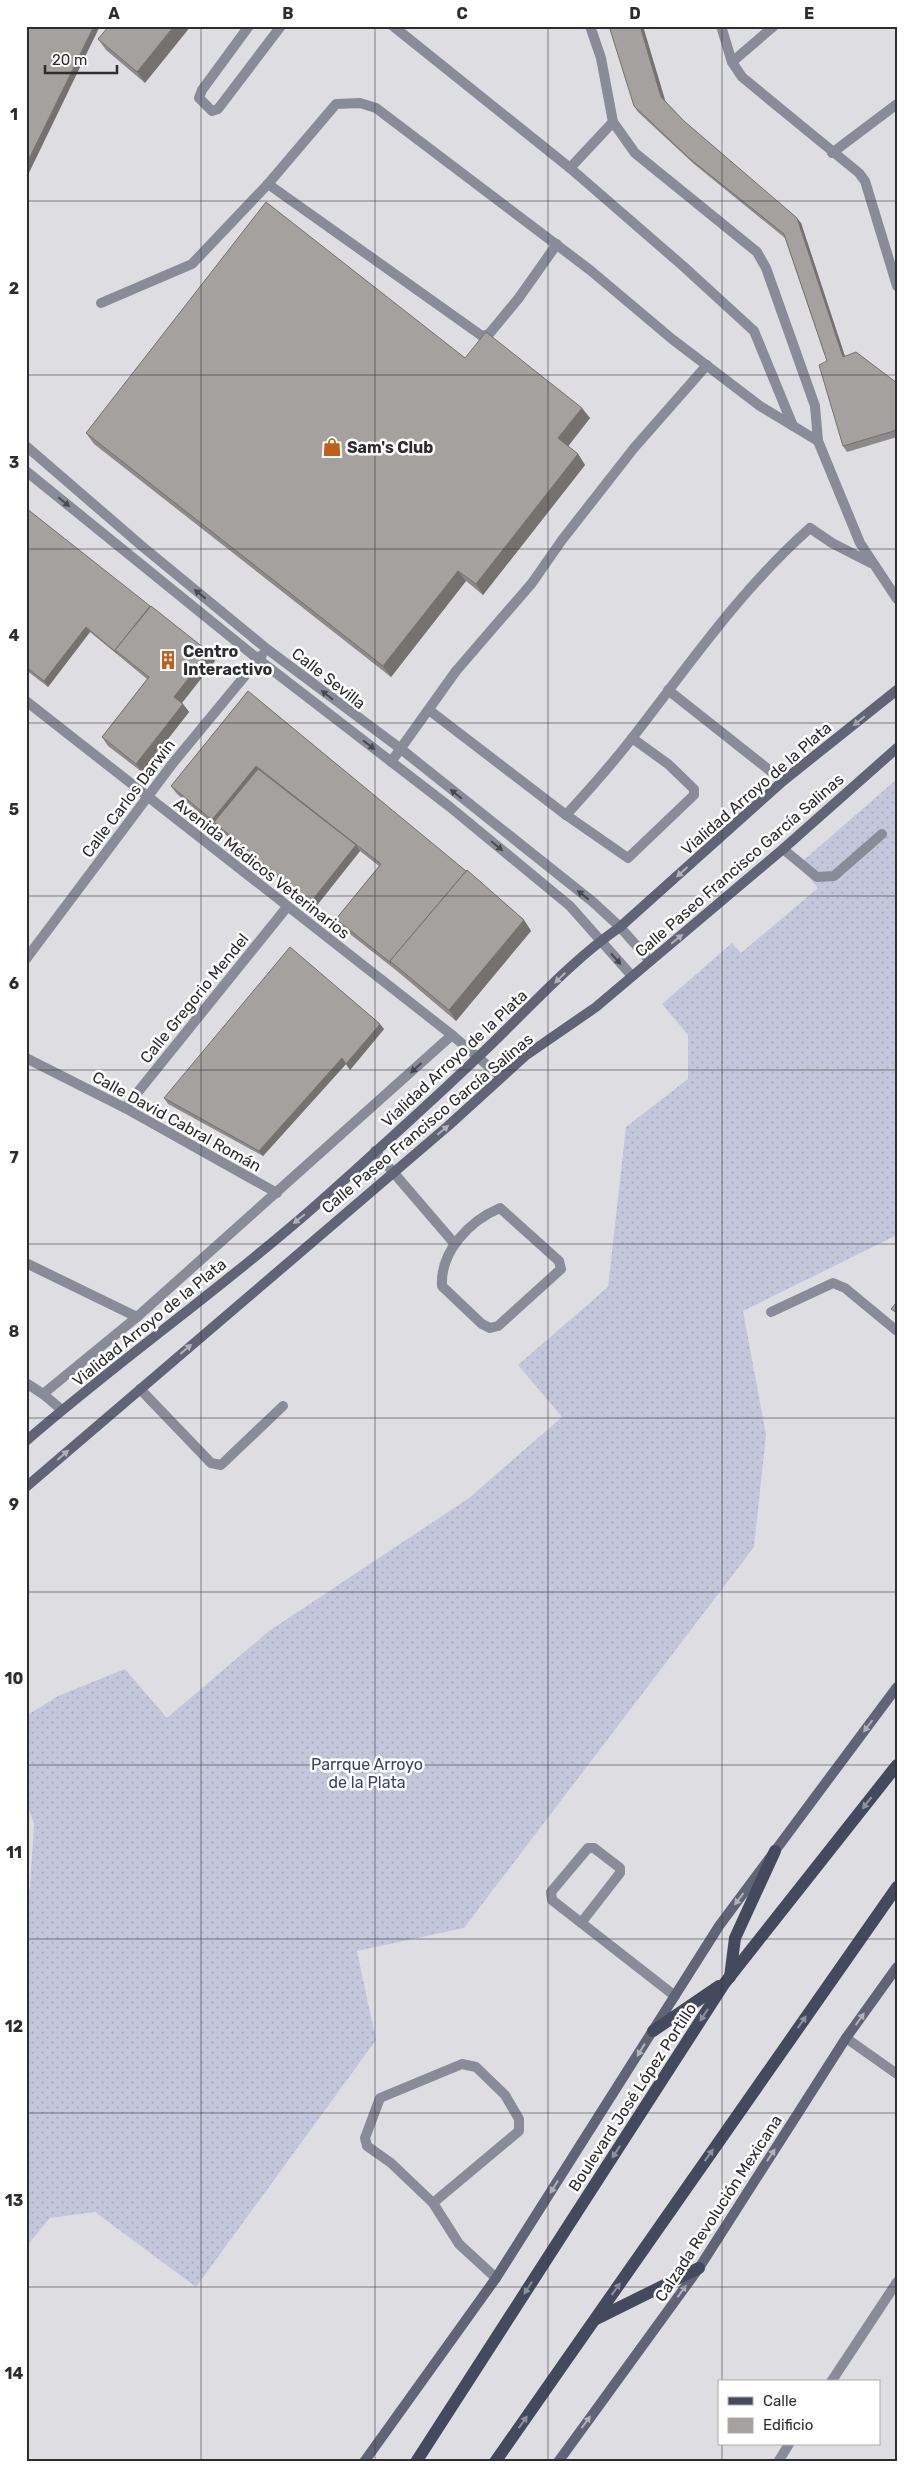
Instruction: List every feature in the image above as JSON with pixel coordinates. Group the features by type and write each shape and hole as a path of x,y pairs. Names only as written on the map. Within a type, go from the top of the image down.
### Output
{"main road":[{"name":"Vialidad Arroyo de la Plata","path":"26,1441 297,1220 479,1057 600,941 620,927 783,781 897,690"},
{"name":"Calle Paseo Francisco García Salinas","path":"26,1487 525,1056 596,1007 783,849 897,748"},
{"path":"364,2462 496,2278 719,1926 897,1687"},
{"name":"Boulevard José López Portillo","path":"416,2462 727,1981 897,1765"},
{"path":"653,2031 727,1981 735,1938 775,1851"},
{"path":"495,2462 897,1887"},
{"name":"Calzada Revolución Mexicana","path":"558,2462 700,2268 846,2038 897,1966"},
{"path":"594,2320 700,2268"}],"street":[{"path":"249,26 202,90 199,98 212,111 218,109 281,26"},
{"path":"393,26 570,168 683,266 754,331 793,426"},
{"path":"590,26 601,58 613,122 635,153 757,252 774,286 815,406 818,441 853,526 872,563 897,599"},
{"path":"720,26 732,62 742,77 832,153 859,173 865,182 897,286"},
{"path":"732,62 774,26"},
{"path":"101,304 192,264 268,184 336,104 360,103 376,108 557,244 760,406 818,441"},
{"path":"832,153 897,104"},
{"path":"570,168 613,122"},
{"path":"268,184 482,336 489,334 518,299 557,244"},
{"path":"391,762 456,671 532,583 562,540 634,448 707,365"},
{"name":"Calle Sevilla","path":"26,446 143,547 267,649 401,749 593,902 620,927 650,961"},
{"name":"Calle Sevilla","path":"26,471 258,659 391,762 570,906 632,976"},
{"path":"566,815 632,738 700,646 771,564 810,528 832,543 872,563"},
{"name":"Calle Carlos Darwin","path":"26,959 148,798 172,763 267,649"},
{"path":"668,690 783,781"},
{"name":"Avenida Médicos Veterinarios","path":"26,701 452,1035 501,1077"},
{"path":"429,710 566,815 628,858 694,795 694,789 668,764 632,738"},
{"path":"783,849 817,877 834,876 882,834"},
{"name":"Calle Gregorio Mendel","path":"125,1108 287,907"},
{"path":"43,1394 137,1317 308,1166 452,1035"},
{"name":"Calle David Cabral Román","path":"26,1058 125,1108 277,1193"},
{"path":"375,1151 454,1243"},
{"path":"500,1208 559,1261 561,1269 498,1326 490,1328 482,1324 442,1286 441,1275 454,1243 490,1213 500,1208"},
{"path":"26,1263 137,1317"},
{"path":"771,1312 833,1283 845,1288 897,1330"},
{"path":"26,1383 62,1410"},
{"path":"140,1389 211,1463 216,1465 221,1465 283,1406"},
{"path":"581,1923 620,1873 620,1868 594,1848 588,1848 551,1892 552,1900 581,1923 675,1996"},
{"path":"846,2038 897,2074"},
{"path":"433,2203 519,2132 519,2119 505,2095 476,2067 462,2064 380,2098 365,2138 367,2146 391,2163 433,2203 459,2244 496,2278"},
{"path":"832,2380 897,2282"},
{"path":"778,2462 788,2446"}],"green space":[{"name":"Parrque Arroyo de la Plata","path":"897,779 897,1235 743,1311 766,1435 754,1547 464,1928 357,1951 376,2040 196,2287 95,2212 50,2218 26,2247 26,1892 30,1888 34,1824 26,1801 26,1716 58,1696 125,1669 167,1718 269,1631 469,1498 562,1417 518,1365 608,1287 626,1127 688,1079 688,1035 662,1004 732,943 741,953 818,888 798,865"}],"building":[{"path":"29,26 94,26 26,165 26,31"},
{"path":"109,26 174,26 137,72 98,39"},
{"path":"609,26 640,26 661,97 684,121 797,218 843,357 856,352 897,383 897,430 843,446 819,365 827,361 784,234 690,159 634,106"},
{"name":"Sam's Club","path":"266,202 465,358 486,332 582,408 558,438 578,454 476,584 458,571 383,666 86,433"},
{"path":"26,508 150,606 115,650 117,653 86,627 44,681 26,667"},
{"path":"151,606 209,652 174,697 183,704 136,764 102,737 149,677 115,650"},
{"path":"248,691 466,871 390,961 391,963 336,919 381,864 256,766 212,820 171,786"},
{"path":"258,769 356,845 310,903 214,822"},
{"path":"467,870 524,920 449,1010 390,961"},
{"path":"290,947 380,1024 346,1064 342,1058 259,1151 164,1098"},
{"path":"897,1302 897,1313 891,1309"}],"place":[{"name":"Sam's Club","path":"332,447"},
{"name":"Centro Interactivo","path":"168,660"}]}
